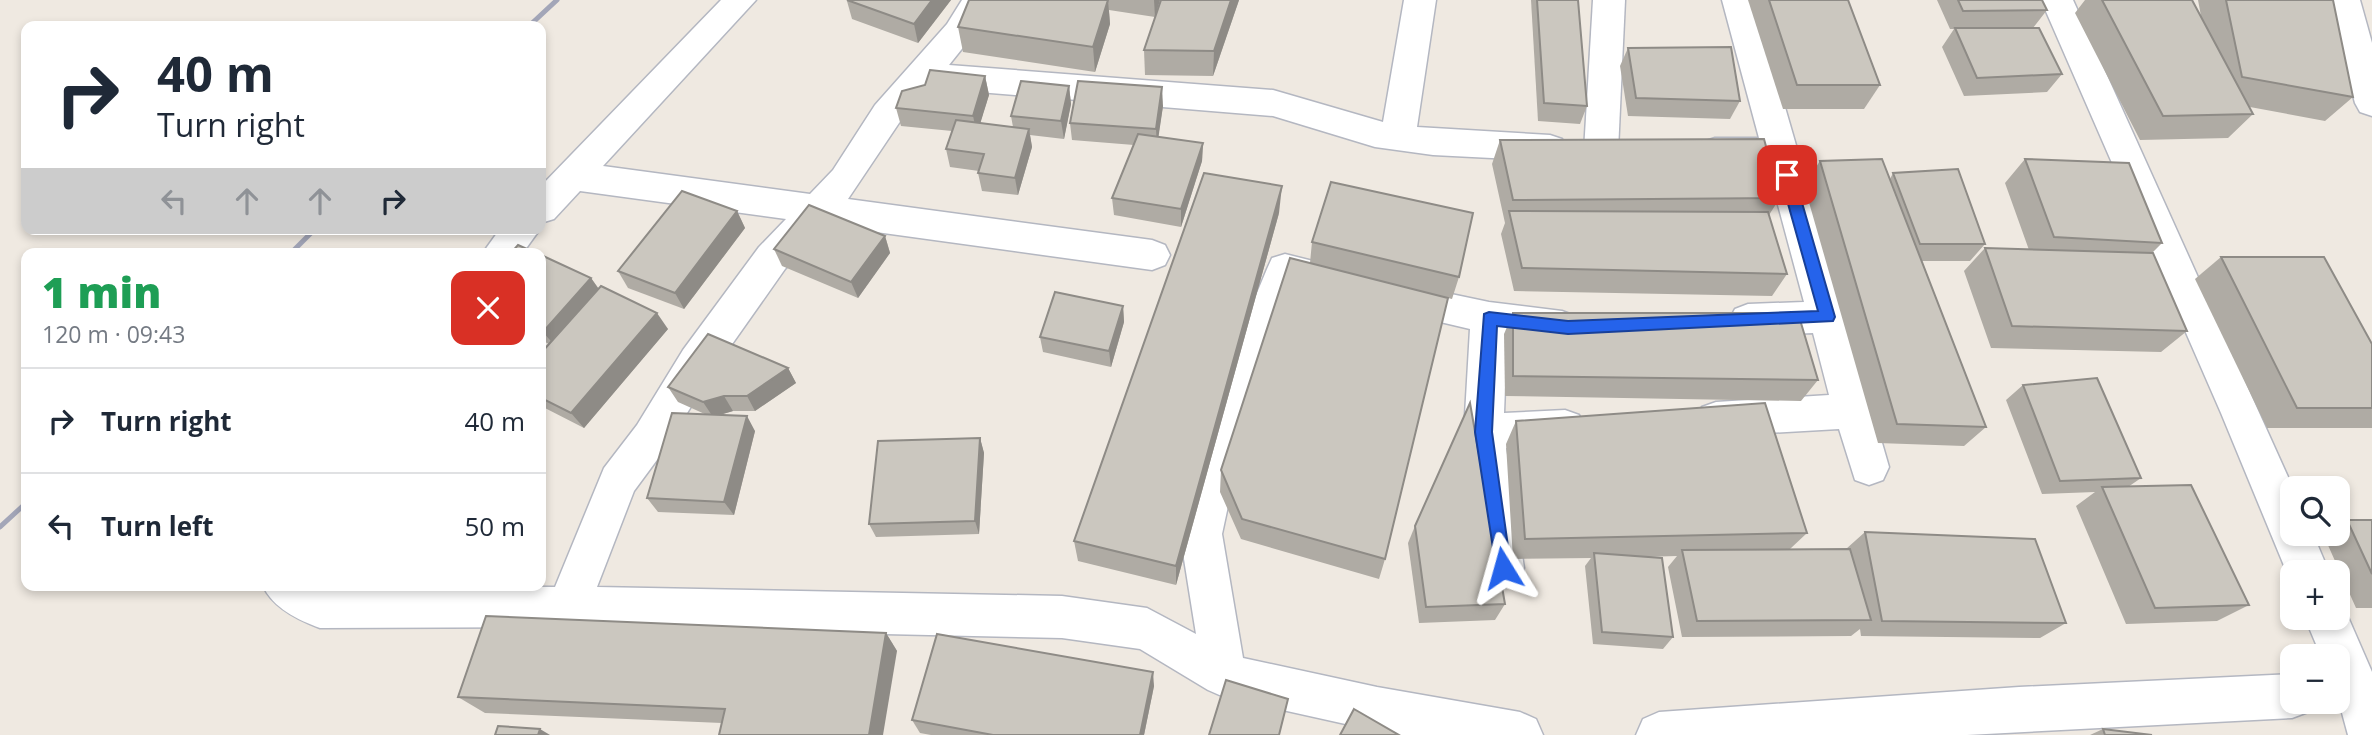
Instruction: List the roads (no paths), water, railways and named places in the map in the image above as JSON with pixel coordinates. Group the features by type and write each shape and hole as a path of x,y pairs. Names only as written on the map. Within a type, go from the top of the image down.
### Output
{"street":[{"path":"546,204 740,0"},
{"path":"568,607 618,481 651,437 697,362 772,258 845,180 887,114 958,32 979,0"},
{"path":"1398,137 1420,0"},
{"path":"921,75 1273,103 1375,134 1433,142 1615,151 1608,0"},
{"path":"1738,0 1869,467"},
{"path":"2057,0 2241,413 2303,560"},
{"path":"2344,0 2372,103"},
{"path":"1684,151 1780,151"},
{"path":"572,176 1152,255"},
{"path":"1224,675 1201,534 1228,408 1285,269 1489,318 1568,327 1595,326"},
{"path":"1718,321 1827,317"},
{"path":"1489,318 1484,432 1503,568"},
{"path":"1675,421 1853,411"},
{"path":"1484,432 1607,425"},
{"path":"293,591 320,608 568,607 1062,617 1147,629 1224,675 1377,709 1520,735"},
{"path":"2332,630 2371,735"},
{"path":"1660,735 2019,709 2280,697"}],"railway":[{"path":"534,21 557,0"},
{"path":"296,248 309,235"},
{"path":"0,527 21,508"}]}
